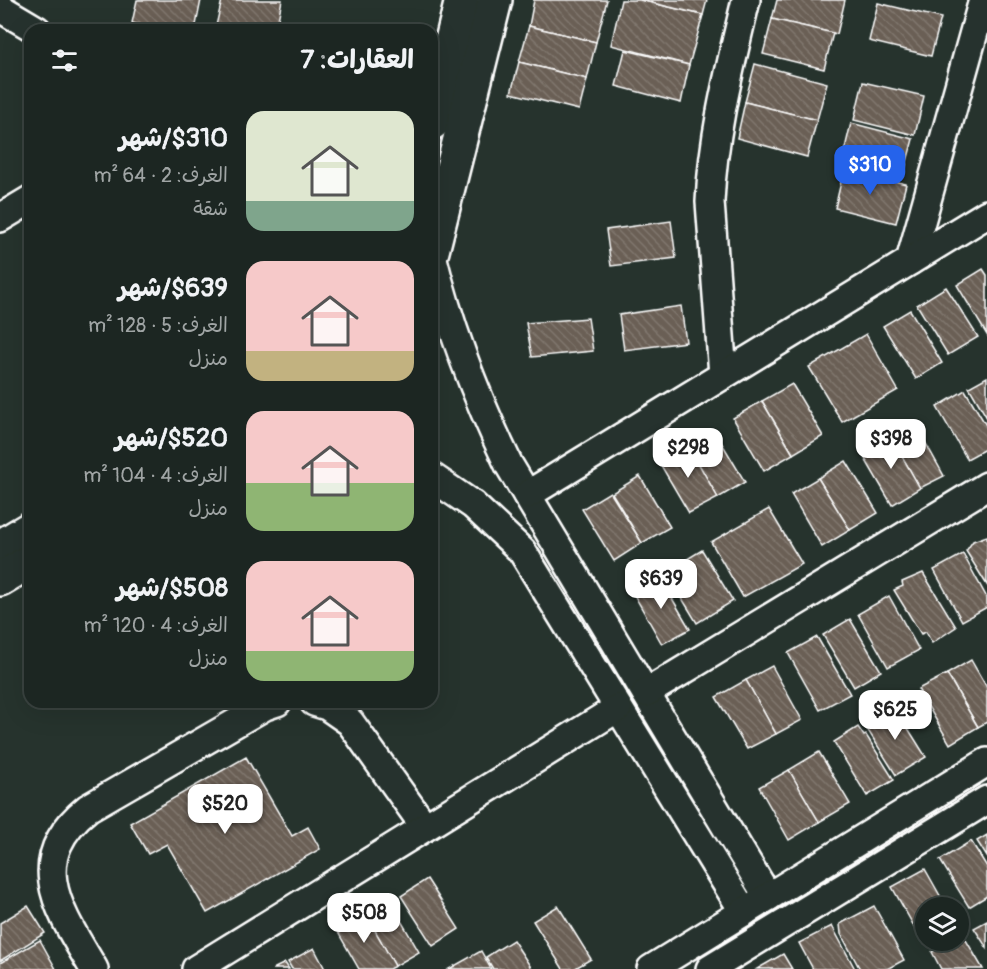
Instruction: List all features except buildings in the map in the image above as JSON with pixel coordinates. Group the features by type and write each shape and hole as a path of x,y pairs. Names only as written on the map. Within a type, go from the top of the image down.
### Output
{"street":[{"path":"438,98 462,0"},
{"path":"438,229 495,0"},
{"path":"723,375 710,202 711,180 722,99 746,0"},
{"path":"910,261 983,0"},
{"path":"0,8 27,24"},
{"path":"0,218 24,204"},
{"path":"527,495 987,214"},
{"path":"438,276 452,329 465,366 485,416 509,465 768,897"},
{"path":"438,481 473,505 522,551 744,912"},
{"path":"646,693 987,486"},
{"path":"0,547 24,533"},
{"path":"0,579 24,565"},
{"path":"94,969 62,915 53,889 52,875 55,855 69,826 88,808 262,708"},
{"path":"328,708 339,713 355,727 425,827"},
{"path":"196,969 618,708"},
{"path":"651,969 987,762"},
{"path":"710,969 987,800"}]}
